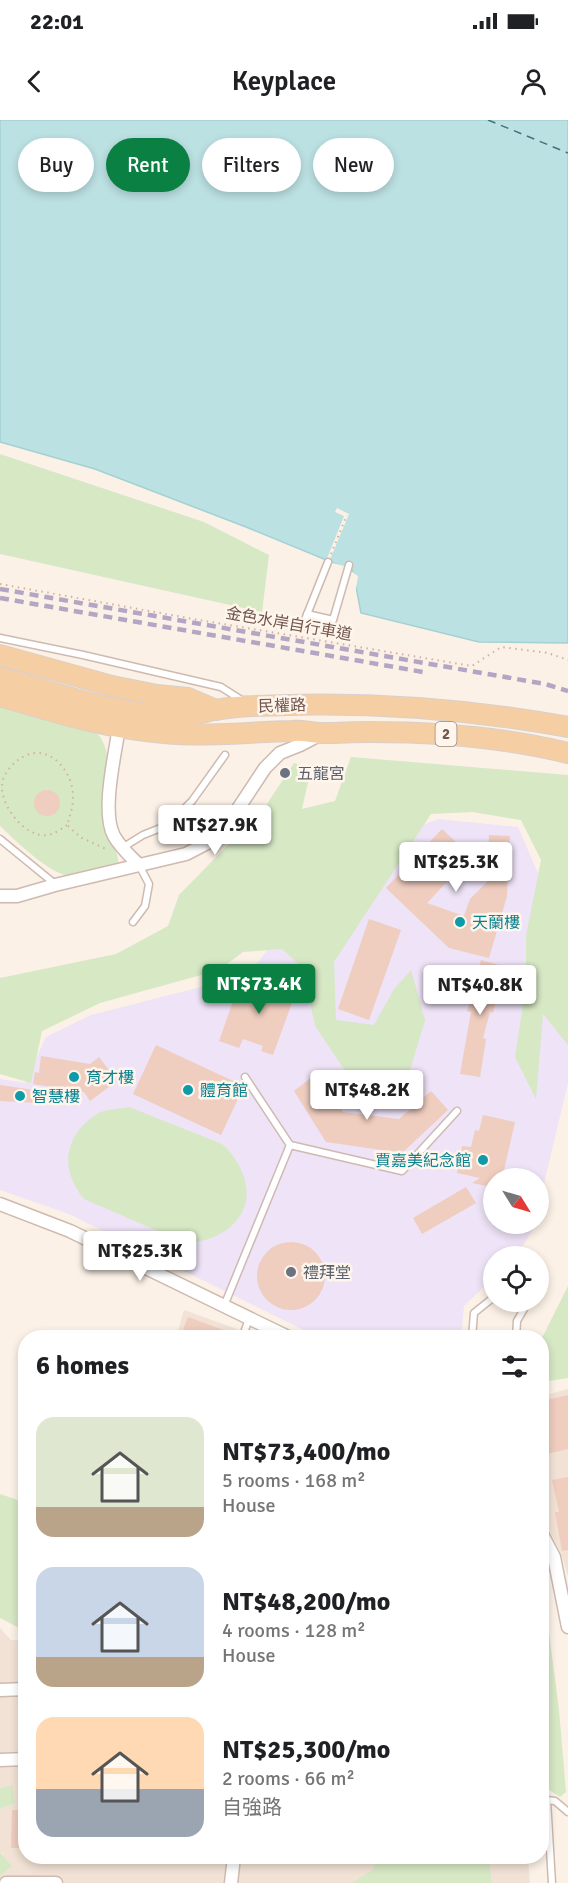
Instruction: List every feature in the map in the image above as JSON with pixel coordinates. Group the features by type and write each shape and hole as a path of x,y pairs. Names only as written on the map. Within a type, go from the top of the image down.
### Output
{"main road":[{"path":"0,656 112,686 157,695 188,698 216,710"},
{"name":"民權路","path":"0,677 79,700 151,713 184,716 252,706 338,703 508,716 568,727"},
{"name":"民權路","path":"0,696 65,715 119,727 164,733 209,735 295,730 322,733 436,733 538,746 568,753"}],"street":[{"path":"119,727 108,802 112,833 122,848 139,865"},
{"name":"民權路","path":"0,896 17,896 186,854 213,840 234,818 265,768 280,753 322,733"},
{"path":"0,1204 70,1231 273,1330"},
{"path":"549,1547 554,1557 568,1627"},
{"path":"0,1690 18,1689"},
{"path":"0,1760 18,1759"},
{"path":"231,1883 233,1864"},
{"path":"6,1883 56,1883"}],"lane":[{"path":"302,627 328,562"},
{"path":"308,614 333,620 349,565"},
{"path":"0,638 83,654 220,687 252,706"},
{"path":"122,848 143,835 168,825 192,801 225,755"},
{"path":"0,839 55,885"},
{"path":"133,922 145,906 149,884 139,865"},
{"path":"245,1077 290,1146 402,1171 457,1111"},
{"path":"224,1306 290,1146"},
{"path":"473,1330 474,1313 483,1306"},
{"path":"516,1330 517,1322 522,1312"},
{"path":"245,1330 249,1319"},
{"path":"549,1800 555,1801 568,1812"},
{"path":"549,1833 552,1883"}],"path":[{"path":"328,562 347,515"},
{"name":"金色水岸自行車道","path":"0,584 472,666 501,647 548,653 568,660"},
{"path":"43,753 56,760 65,770 74,797 68,825 57,832 46,835 33,834 11,813 2,785 6,772 18,759 29,754 43,753"},
{"path":"68,825 80,837 109,850 122,848"}],"shaded area":[{"path":"438,819 518,827 565,936 568,976 568,1083 548,1168 483,1168 483,1234 530,1234 523,1246 483,1246 483,1288 464,1306 462,1330 304,1330 69,1214 0,1190 0,1079 25,1083 46,1037 91,1015 201,987 257,963 314,895 370,846"},
{"path":"184,1310 239,1330 178,1330"},
{"path":"568,1389 568,1577 561,1553 549,1530 549,1394"},
{"path":"0,1628 11,1640 18,1640 18,1864 376,1864 372,1870 351,1883 0,1883 0,1876 3,1872 3,1854 0,1852 0,1809 15,1803 11,1786 0,1788"},
{"path":"490,1864 529,1864 530,1883 492,1883"}],"green space":[{"path":"0,454 204,522 269,555 262,612 0,554"},
{"path":"0,703 90,728 99,736 105,746 108,770 104,820 117,854 118,864 78,875 64,875 34,857 0,826"},
{"path":"351,757 568,775 568,1045 543,1014 536,1099 515,1057 526,985 526,936 541,860 521,820 472,812 431,814 334,962 336,1020 374,1025 394,989 411,970 425,1020 405,1087 388,1098 350,1078 315,1026 303,968 282,949 243,952 219,970 100,1003 42,1031 31,1083 0,1074 0,978 116,954 168,926 179,895 265,807 294,763 311,769 302,809 335,801"},
{"path":"129,1107 222,1144 228,1149 241,1170 247,1193 243,1211 230,1227 201,1241 178,1240 84,1199 76,1187 68,1164 72,1142 86,1123 100,1112"},
{"path":"568,1286 568,1378 549,1381 549,1330 546,1330"},
{"path":"0,1494 18,1501 18,1627 0,1618"},
{"path":"549,1632 566,1792 560,1797 549,1790"},
{"path":"12,1785 15,1803 0,1809 0,1788"},
{"path":"0,1852 12,1866 0,1876"},
{"path":"376,1864 490,1864 492,1883 351,1883 372,1870"}],"water":[{"path":"0,120 568,120 568,643 479,642 361,613 353,571 95,469 0,442"}],"pier":[{"path":"337,508 349,514 329,562 344,566 358,576 355,595 351,573 321,561 326,561 344,516 335,512"}],"building":[{"path":"47,790 56,794 60,803 56,812 47,816 38,812 34,803 38,794"},
{"path":"442,829 471,856 427,903 464,916 470,899 487,882 489,835 510,836 507,896 489,958 449,948 386,888"},
{"path":"369,919 401,930 369,1020 338,1009"},
{"path":"481,960 502,966 499,979 502,979 493,1013 490,1012 483,1038 486,1039 480,1077 460,1074 471,1012 467,1011"},
{"path":"270,979 297,989 273,1055 261,1051 263,1046 243,1039 239,1048 219,1041 236,993"},
{"name":"體育館","path":"156,1045 244,1086 221,1135 133,1094"},
{"name":"育才樓","path":"41,1056 90,1064 99,1057 117,1081 90,1101 84,1092 33,1084 35,1072 39,1073"},
{"path":"316,1074 343,1112 399,1119 431,1091 448,1110 402,1153 326,1142 294,1091"},
{"name":"智慧樓","path":"0,1085 41,1091 39,1103 0,1101"},
{"name":"賈嘉美紀念館","path":"483,1115 515,1122 505,1168 483,1168 483,1185 472,1183 480,1178 457,1173 462,1146 471,1147 475,1130 479,1131"},
{"path":"466,1187 476,1203 422,1234 413,1218"},
{"name":"禮拜堂","path":"284,1242 298,1242 310,1247 320,1257 325,1276 320,1295 310,1305 298,1310 284,1310 272,1305 262,1295 257,1283 257,1269 262,1257 272,1247"},
{"path":"188,1317 223,1330 183,1330"},
{"path":"568,1395 568,1449 549,1453 549,1399"},
{"path":"568,1477 568,1550 562,1551 555,1512 559,1512 552,1480"},
{"path":"12,1810 18,1810 18,1848 11,1848"}],"ferry route":[{"path":"488,120 568,153"}],"railway":[{"path":"0,589 545,684 568,691"},
{"path":"0,598 423,672"}],"place":[{"name":"五龍宮","path":"285,773"},
{"name":"天蘭樓","path":"460,922"},
{"name":"育才樓","path":"74,1077"},
{"name":"體育館","path":"188,1090"},
{"name":"智慧樓","path":"20,1096"},
{"name":"賈嘉美紀念館","path":"483,1160"},
{"name":"禮拜堂","path":"291,1272"}]}
